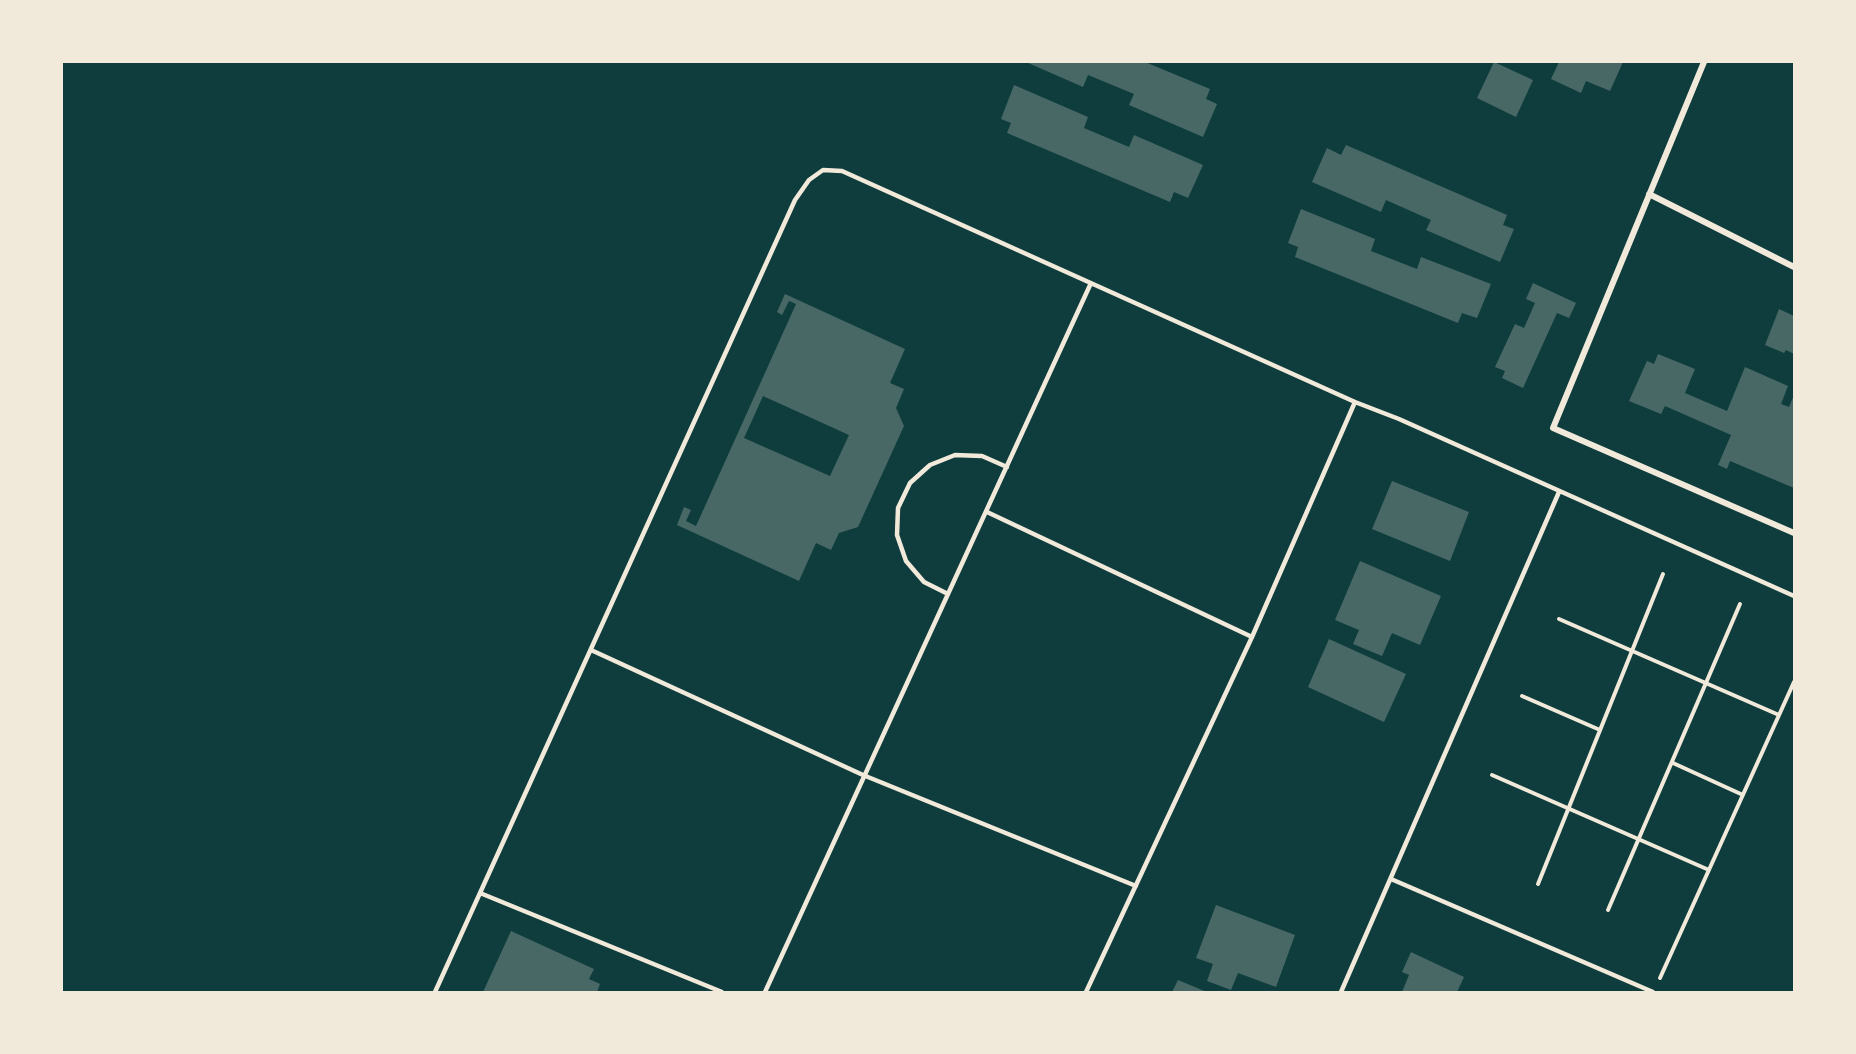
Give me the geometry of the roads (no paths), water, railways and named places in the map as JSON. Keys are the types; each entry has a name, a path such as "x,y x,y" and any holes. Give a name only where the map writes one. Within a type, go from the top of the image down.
{"street":[{"path":"1704,62 1553,428 1794,532"},
{"path":"1649,194 1794,267"}],"lane":[{"path":"435,993 795,200 809,180 823,170 842,171 1355,402 1399,419 1794,596"},
{"path":"765,993 863,775 987,512 1091,283"},
{"path":"1086,993 1252,637 1355,402"},
{"path":"948,594 924,582 906,561 897,535 898,508 910,483 930,465 955,455 982,456 1007,467"},
{"path":"1341,993 1559,492"},
{"path":"987,512 1252,637"},
{"path":"591,650 863,775 1136,886"},
{"path":"1391,879 1653,993"},
{"path":"480,893 722,993"}]}
